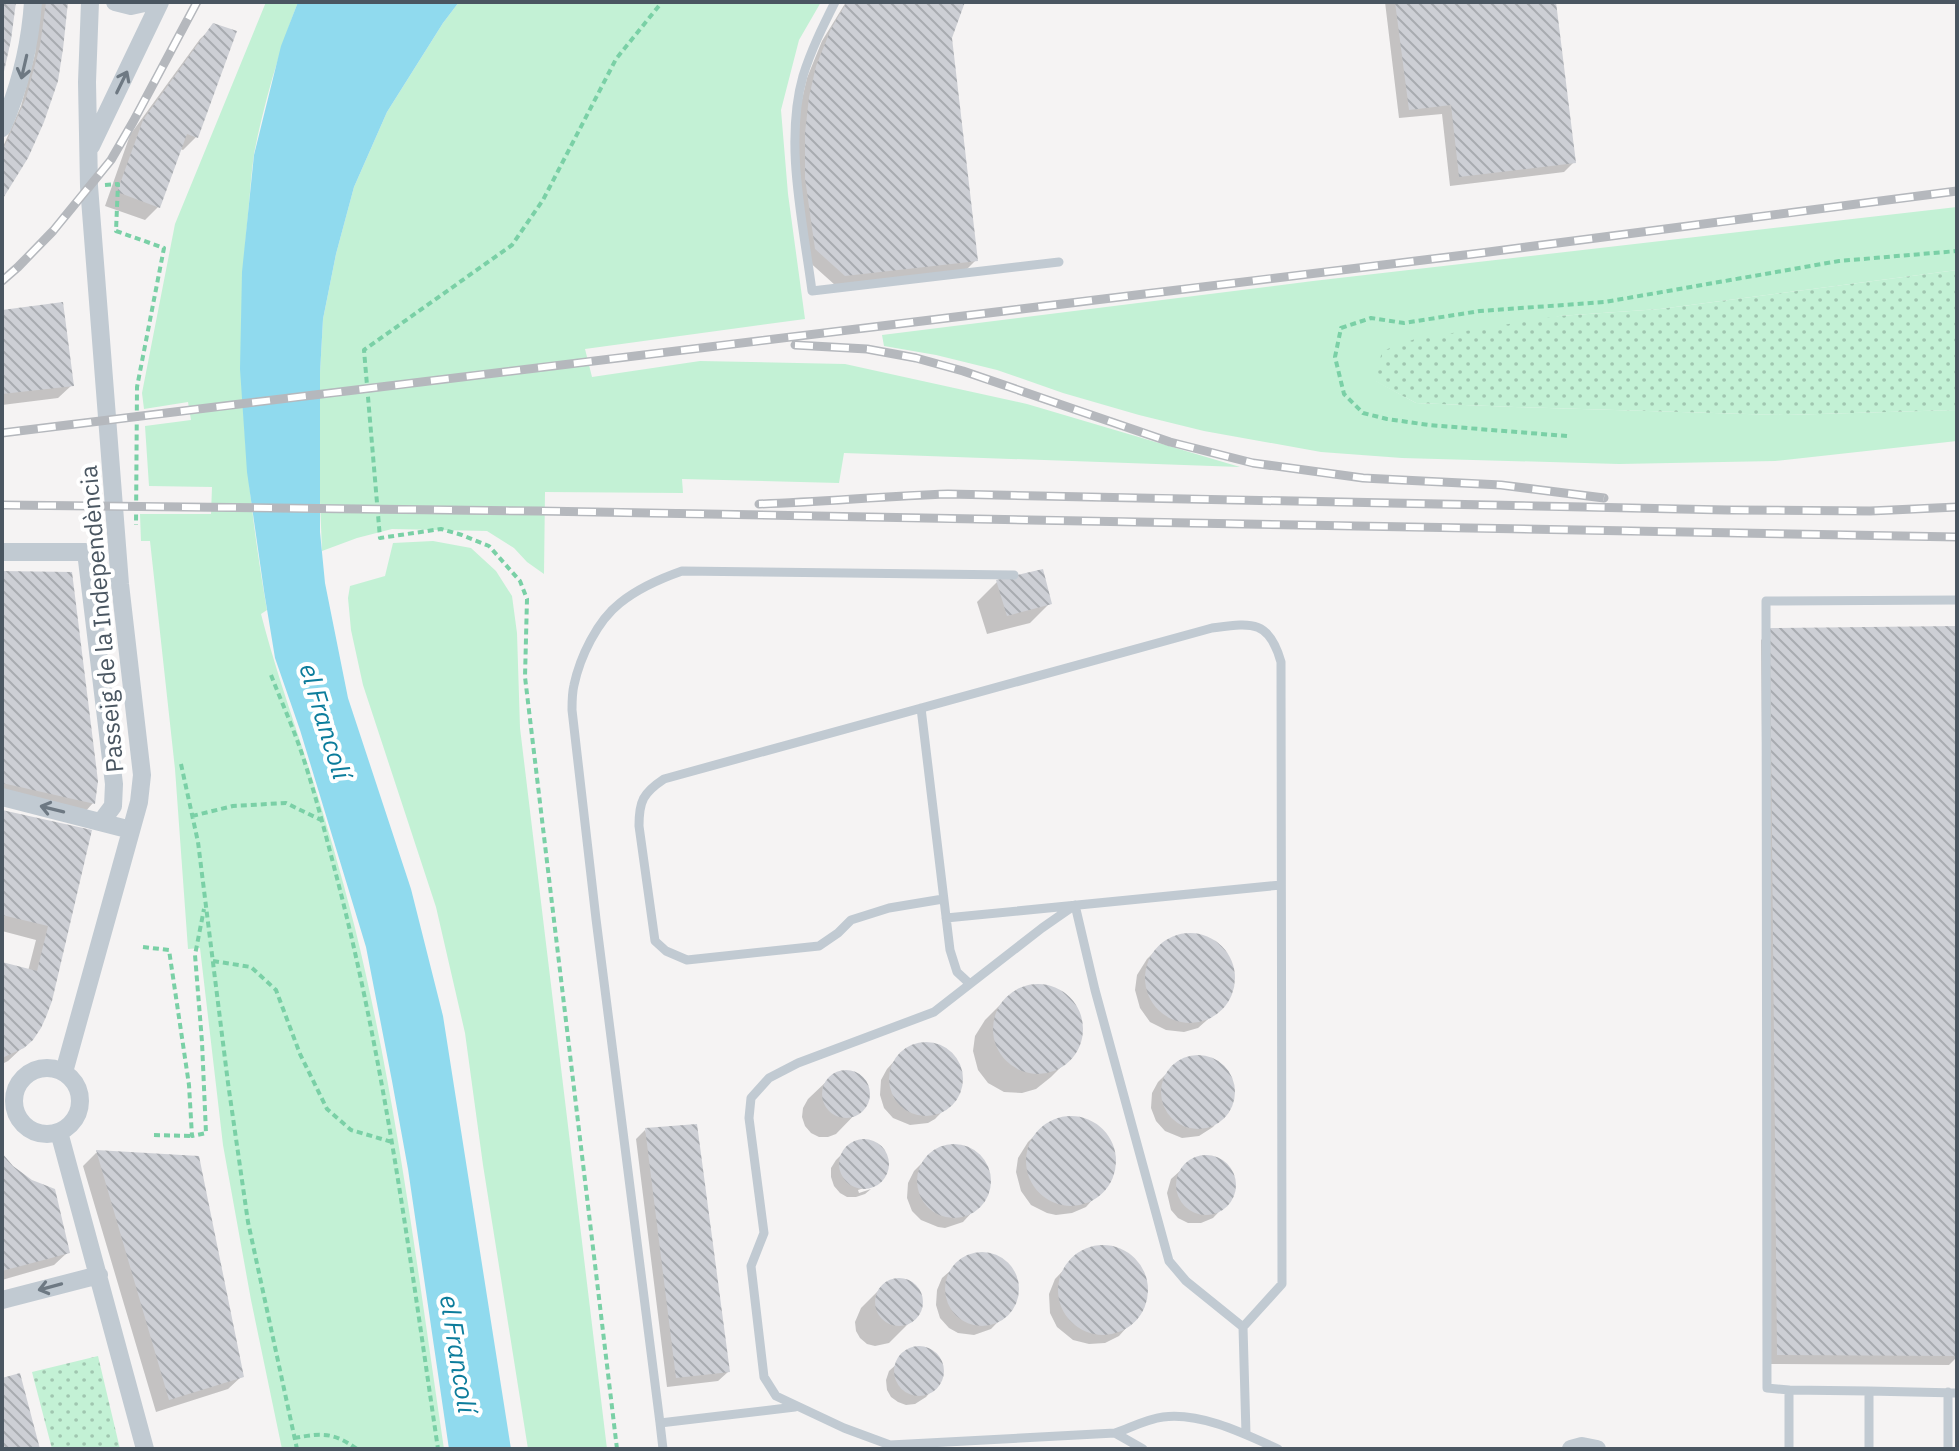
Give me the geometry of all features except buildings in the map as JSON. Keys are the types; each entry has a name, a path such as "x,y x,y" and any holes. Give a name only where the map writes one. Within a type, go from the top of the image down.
{"street":[{"path":"2,128 21,78 33,2"},
{"name":"Passeig de la Independència","path":"64,1072 139,802 142,775 120,584 89,186 87,82 90,2"},
{"path":"115,2 131,6 149,2"},
{"name":"Passeig de la Independència","path":"88,152 160,2"},
{"path":"2,552 86,552 114,784 113,806 101,822"},
{"path":"2,797 131,830"},
{"path":"50,1068 64,1072 77,1087 80,1096 80,1105 71,1124 59,1132 42,1134 27,1127 8,1097 23,1078 35,1070 50,1068"},
{"path":"59,1132 145,1449"},
{"path":"2,1300 99,1275"},
{"path":"1571,1449 1587,1446 1597,1449"}],"lane":[{"path":"835,2 818,35 803,76 796,115 794,152 812,291 1059,262"},
{"path":"663,1449 572,710 574,685 588,646 601,622 621,602 682,571 1014,575"},
{"path":"1948,1449 1952,1393 1767,1388 1766,601 1957,600"},
{"path":"943,899 889,908 851,920 819,946 687,960 666,951 655,941 639,807 648,789 664,779 1212,628 1247,623 1264,630 1276,644 1281,662 1282,1284 1243,1327 1246,1434"},
{"path":"921,708 950,950 957,972 970,984"},
{"path":"946,918 1281,885"},
{"path":"1075,905 934,1012 798,1063 769,1078 751,1098 749,1118 764,1233 751,1266 764,1377 776,1396 889,1447 1115,1433 1162,1417 1192,1419 1235,1429 1278,1449"},
{"path":"1075,905 1169,1261 1186,1281 1243,1327"},
{"path":"1789,1390 1789,1449"},
{"path":"1869,1391 1869,1449"},
{"path":"660,1423 798,1407"},
{"path":"1115,1433 1143,1449"}],"path":[{"path":"617,1449 525,677 527,599 520,581 489,546 441,529 380,538 364,350 512,245 543,200 616,59 662,2"},
{"path":"89,186 118,184 116,231 164,248 137,387 137,538"},
{"path":"1567,436 1429,425 1363,413 1344,394 1335,357 1341,328 1371,318 1404,323 1480,311 1605,302 1839,261 1957,251"},
{"path":"271,675 302,755 321,820 368,1008 392,1142 438,1449"},
{"path":"181,764 198,842 248,1222 297,1449"},
{"path":"192,816 233,806 286,803 321,820"},
{"path":"154,1135 192,1136 206,1133 195,955 205,903"},
{"path":"143,947 169,950 189,1085 192,1136"},
{"path":"213,961 251,967 276,990 300,1054 327,1109 351,1130 392,1142"},
{"path":"294,1438 320,1433 344,1440 357,1449"}],"green space":[{"path":"266,2 298,2 273,77 254,154 244,264 244,413 252,512 267,610 261,614 331,840 370,992 406,1187 444,1449 282,1449 223,1145 200,948 188,949 175,769 150,541 141,541 140,514 211,514 212,487 149,486 145,426 191,420 188,402 144,409 142,393 175,224"},
{"path":"459,2 821,2 799,40 781,110 788,194 805,319 585,349 592,377 700,361 845,364 1027,404 1240,467 844,453 839,483 682,479 683,493 545,492 544,574 514,548 487,531 392,529 322,551 320,373 323,319 336,254 354,187 387,112"},
{"path":"1957,207 1957,270 1660,309 1559,316 1376,381 1416,403 1784,415 1957,410 1957,441 1775,461 1619,464 1402,458 1321,452 1204,431 1139,415 997,370 884,346 882,335 1313,281"},
{"path":"1957,270 1957,410 1784,415 1416,403 1375,381 1382,351 1415,339 1559,316 1660,309"},
{"path":"433,541 471,548 496,571 512,596 517,633 520,728 607,1449 528,1449 465,1033 436,907 363,685 351,630 350,586 385,576 393,543"},
{"path":"98,1356 120,1449 52,1449 32,1372"}],"water":[{"name":"el Francolí","path":"298,2 459,2 387,112 354,187 336,254 323,319 320,532 325,583 348,698 411,889 443,1016 511,1449 449,1449 408,1169 366,947 275,658 264,591 247,472 240,369 242,272 254,155 281,46"}],"railway":[{"path":"2,281 53,231 111,160 197,2"},
{"path":"2,433 1481,253 1957,191"},
{"path":"795,345 867,349 916,358 963,371 1170,442 1253,463 1363,478 1501,485 1604,498"},
{"path":"759,504 948,494 1727,510 1870,511 1957,507"},
{"path":"2,505 540,511 1957,537"}]}
